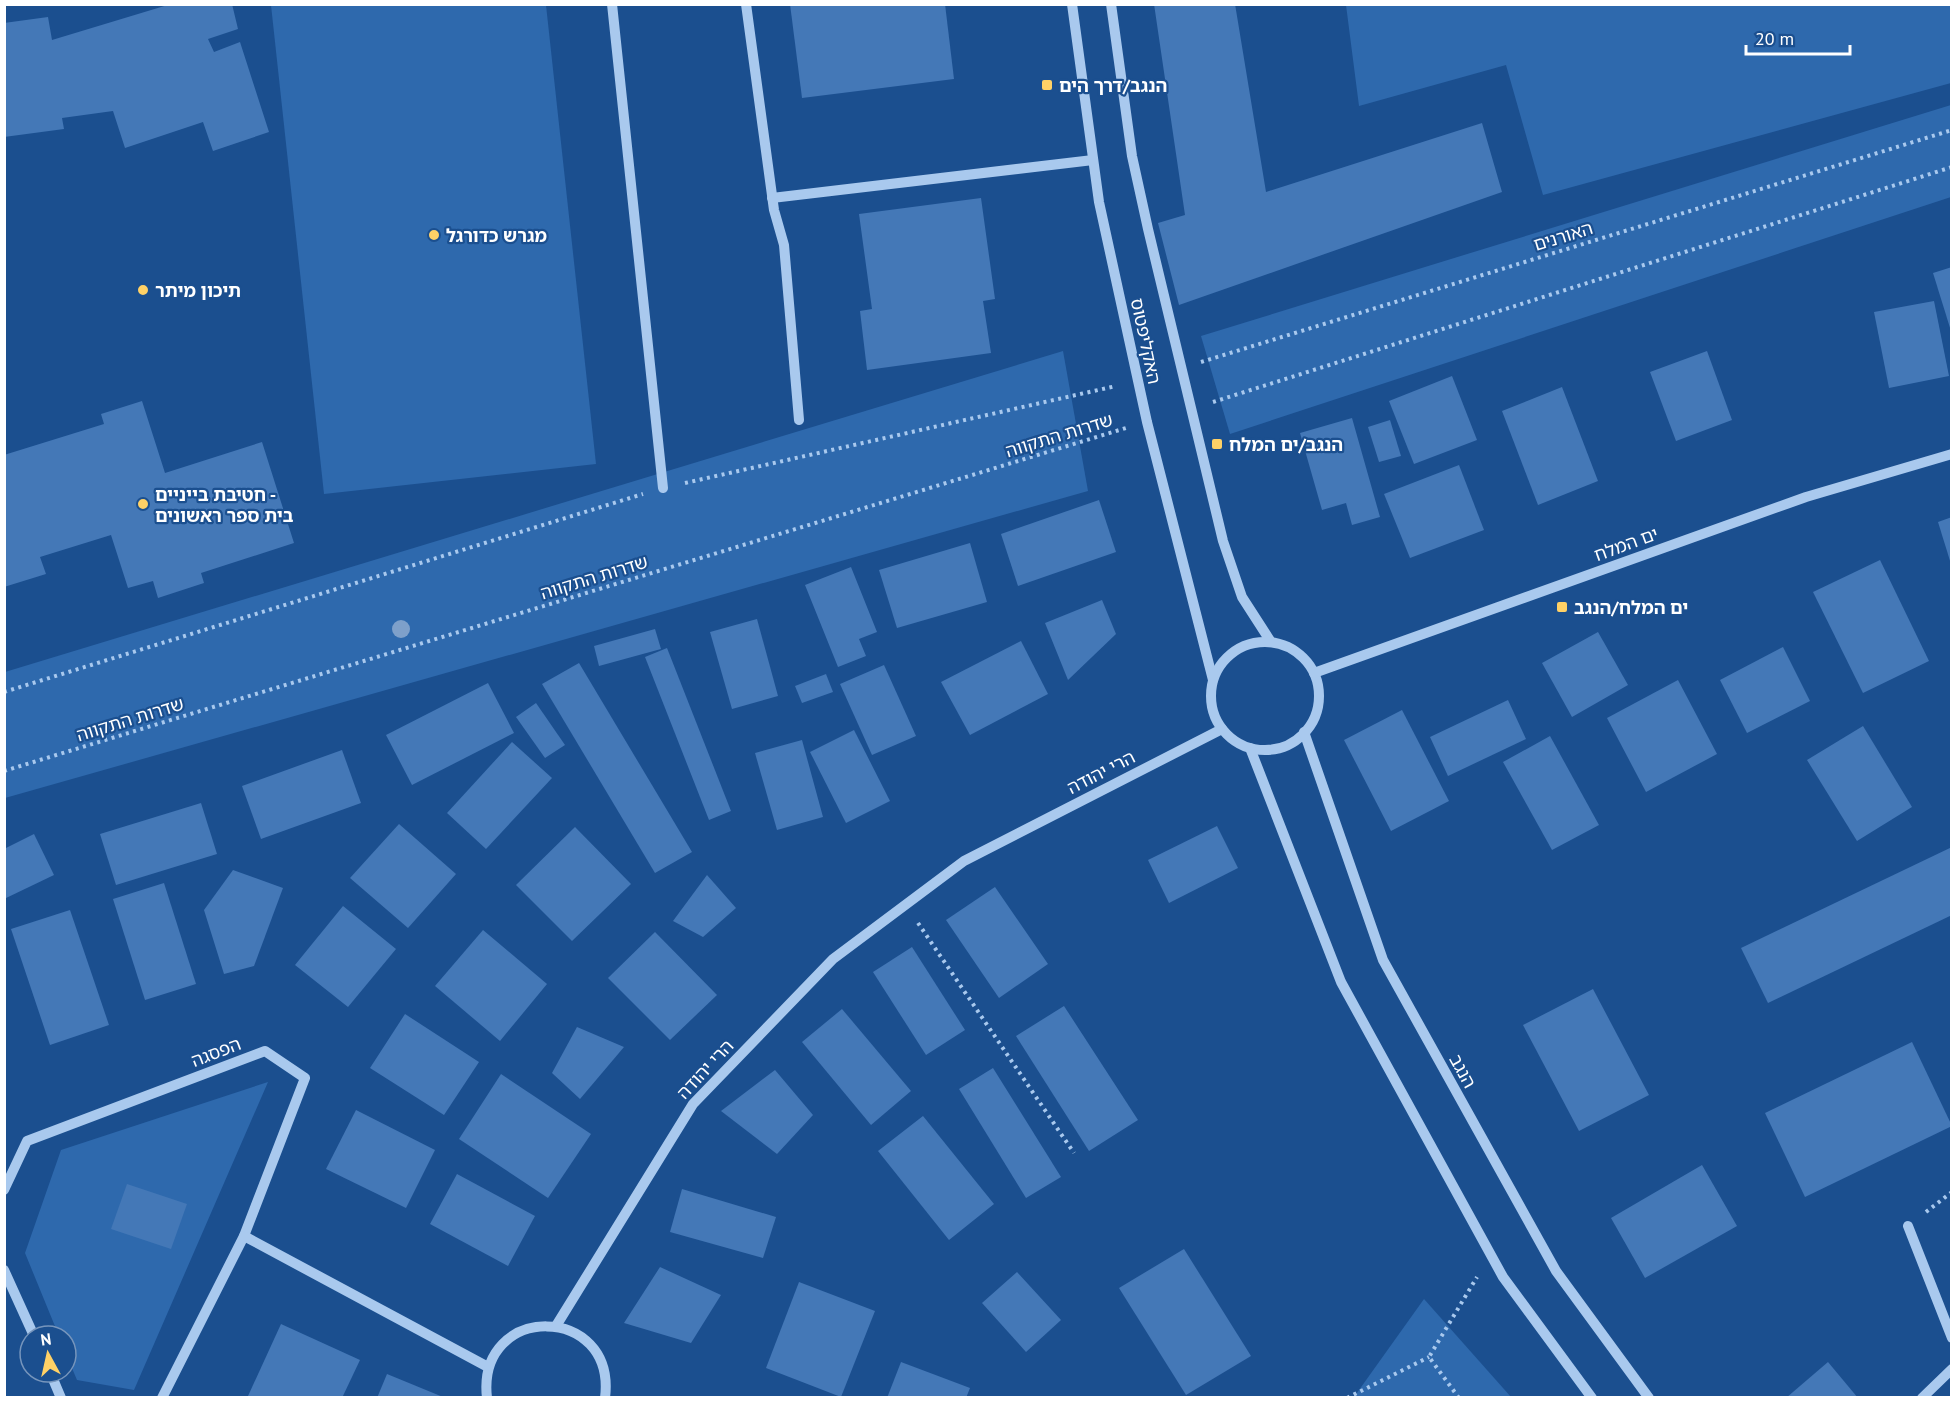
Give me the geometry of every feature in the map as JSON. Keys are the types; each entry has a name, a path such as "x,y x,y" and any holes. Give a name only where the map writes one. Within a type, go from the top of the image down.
{"street":[{"path":"612,4 663,488"},
{"path":"746,4 772,198 784,245 799,420"},
{"name":"האקליפטוס","path":"1072,4 1098,202 1147,422 1214,680"},
{"name":"האקליפטוס","path":"1111,4 1132,156 1223,541 1242,597 1271,642"},
{"path":"772,198 1093,160"},
{"name":"ים המלח","path":"1314,674 1806,497 1952,454"},
{"path":"1271,642 1289,648 1304,658 1314,674 1319,691 1318,710 1311,726 1299,738 1284,747 1267,750 1250,748 1234,741 1222,729 1213,714 1210,697 1214,680 1222,663 1236,650 1253,643 1271,642"},
{"name":"הרי יהודה","path":"556,1326 693,1104 834,959 964,861 1222,729"},
{"name":"הנגב","path":"1304,732 1383,960 1556,1271 1649,1398"},
{"path":"1250,748 1341,982 1503,1277 1592,1398"},
{"name":"הפסגה","path":"4,1190 27,1141 265,1051 304,1078 244,1236 162,1398"},
{"path":"1908,1226 1952,1338"},
{"path":"244,1236 488,1367"},
{"path":"4,1270 29,1324"},
{"path":"487,1398 485,1384 488,1367 498,1348 514,1333 535,1326 556,1326 576,1332 591,1345 602,1363 606,1383 604,1398"},
{"path":"1922,1398 1952,1369"},
{"path":"55,1384 61,1398"}],"path":[{"name":"האורנים","path":"1182,368 1952,130"},
{"path":"1192,409 1952,167"},
{"path":"4,692 663,488 1138,381"},
{"name":"שדרות התקווה","path":"4,771 1147,422"},
{"path":"906,905 1074,1153"},
{"path":"1908,1226 1952,1192"},
{"path":"1347,1398 1430,1357 1491,1254"},
{"path":"1430,1357 1459,1398"}],"shaded area":[{"name":"מגרש כדורגל","path":"271,5 546,5 596,464 324,494"},
{"path":"1346,5 1951,5 1951,83 1543,195 1506,65 1359,106"},
{"path":"1951,105 1951,197 1230,434 1201,336"},
{"path":"1063,351 1088,491 5,798 5,672"},
{"path":"268,1082 134,1390 78,1380 78,1324 54,1324 25,1253 61,1150"},
{"path":"1424,1299 1511,1397 1354,1397"}],"building":[{"path":"171,4 232,4 238,29 208,39 214,52 240,42 269,132 213,151 203,122 125,148 113,111 62,118 64,129 4,137 4,23 48,17 52,40"},
{"path":"790,4 945,4 954,79 802,98"},
{"path":"1154,4 1235,4 1266,192 1482,123 1502,192 1179,305 1158,223 1185,215"},
{"path":"981,198 995,299 983,301 991,353 867,370 860,311 872,309 859,214"},
{"path":"1952,267 1952,331 1951,331 1933,273"},
{"path":"1934,301 1949,376 1889,388 1874,312"},
{"path":"1707,351 1732,420 1676,441 1650,372"},
{"path":"1452,376 1477,440 1414,464 1389,401"},
{"path":"1562,387 1598,481 1538,505 1502,411"},
{"name":"חטיבת בייניים - בית ספר ראשונים","path":"142,401 165,473 262,442 294,543 201,573 204,583 158,598 153,581 128,588 111,535 40,557 46,574 4,587 4,455 104,424 101,414"},
{"path":"1352,418 1380,517 1352,525 1346,503 1322,510 1300,433"},
{"path":"1390,420 1401,456 1379,462 1368,427"},
{"path":"1459,465 1484,530 1410,558 1384,494"},
{"path":"1099,500 1116,552 1018,586 1001,534"},
{"path":"1952,517 1952,564 1951,564 1938,522"},
{"path":"970,543 987,602 897,628 879,570"},
{"path":"1880,560 1929,661 1863,693 1813,592"},
{"path":"851,567 877,632 859,639 866,656 838,667 805,585"},
{"path":"1102,600 1116,634 1068,680 1045,623"},
{"path":"757,619 778,696 732,709 710,632"},
{"path":"655,629 661,649 599,666 594,646"},
{"path":"1598,632 1628,685 1572,717 1542,663"},
{"path":"1021,641 1048,694 970,735 941,682"},
{"path":"1783,647 1810,701 1747,733 1720,680"},
{"path":"667,648 731,811 709,820 645,657"},
{"path":"579,663 692,852 655,873 542,684"},
{"path":"884,665 916,736 872,755 840,684"},
{"path":"826,674 833,692 802,703 795,686"},
{"path":"1678,680 1717,754 1646,792 1607,718"},
{"path":"488,683 514,733 412,785 386,735"},
{"path":"1508,700 1526,739 1448,776 1430,737"},
{"path":"536,703 565,745 545,758 516,717"},
{"path":"1402,710 1449,801 1391,831 1344,740"},
{"path":"1863,726 1912,807 1857,841 1807,760"},
{"path":"854,730 890,801 846,823 810,752"},
{"path":"1550,736 1599,825 1552,850 1503,762"},
{"path":"802,740 823,817 777,830 755,753"},
{"path":"512,742 552,778 486,849 447,813"},
{"path":"342,750 361,803 261,839 242,786"},
{"path":"201,803 217,854 116,885 100,834"},
{"path":"399,824 456,874 408,928 350,878"},
{"path":"1217,826 1238,868 1169,903 1148,860"},
{"path":"575,827 631,884 572,941 516,885"},
{"path":"34,834 54,875 4,899 4,849"},
{"path":"1952,847 1952,915 1768,1003 1741,948"},
{"path":"233,870 283,888 254,966 224,974 204,910"},
{"path":"707,875 736,908 703,937 673,921"},
{"path":"164,883 196,984 145,1000 113,899"},
{"path":"995,887 1048,964 999,998 946,920"},
{"path":"343,906 396,949 348,1007 295,965"},
{"path":"70,910 109,1025 50,1045 11,929"},
{"path":"483,930 547,984 500,1041 435,986"},
{"path":"655,932 717,995 670,1040 608,978"},
{"path":"912,947 965,1030 926,1055 873,972"},
{"path":"1593,989 1649,1095 1579,1131 1523,1025"},
{"path":"1064,1006 1138,1120 1089,1151 1016,1036"},
{"path":"842,1009 911,1091 871,1125 802,1042"},
{"path":"405,1014 479,1062 444,1115 370,1068"},
{"path":"577,1027 624,1047 580,1099 552,1073"},
{"path":"1912,1042 1952,1126 1805,1197 1765,1113"},
{"path":"993,1068 1061,1177 1026,1198 959,1089"},
{"path":"775,1070 813,1115 777,1154 721,1111"},
{"path":"501,1074 591,1134 548,1198 459,1139"},
{"path":"356,1110 435,1150 406,1208 326,1169"},
{"path":"923,1116 994,1204 949,1240 878,1151"},
{"path":"1702,1165 1737,1226 1645,1278 1611,1218"},
{"path":"457,1174 535,1216 508,1266 430,1224"},
{"path":"127,1184 187,1204 171,1249 111,1229"},
{"path":"682,1189 776,1217 763,1258 670,1232"},
{"path":"1184,1249 1251,1356 1186,1395 1119,1288"},
{"path":"660,1267 721,1295 691,1343 624,1323"},
{"path":"1017,1272 1061,1320 1026,1352 982,1303"},
{"path":"799,1282 875,1311 841,1397 766,1368"},
{"path":"281,1324 360,1360 342,1398 252,1398 248,1396"},
{"path":"901,1362 970,1388 966,1398 887,1398"},
{"path":"1828,1362 1858,1398 1786,1398"},
{"path":"387,1374 443,1397 443,1398 377,1398"}],"place":[{"name":"הנגב/דרך הים","path":"1047,85"},
{"name":"מגרש כדורגל","path":"434,235"},
{"name":"תיכון מיתר","path":"143,290"},
{"name":"הנגב/ים המלח","path":"1217,444"},
{"name":"חטיבת בייניים - בית ספר ראשונים","path":"143,504"},
{"name":"ים המלח/הנגב","path":"1562,607"}]}
